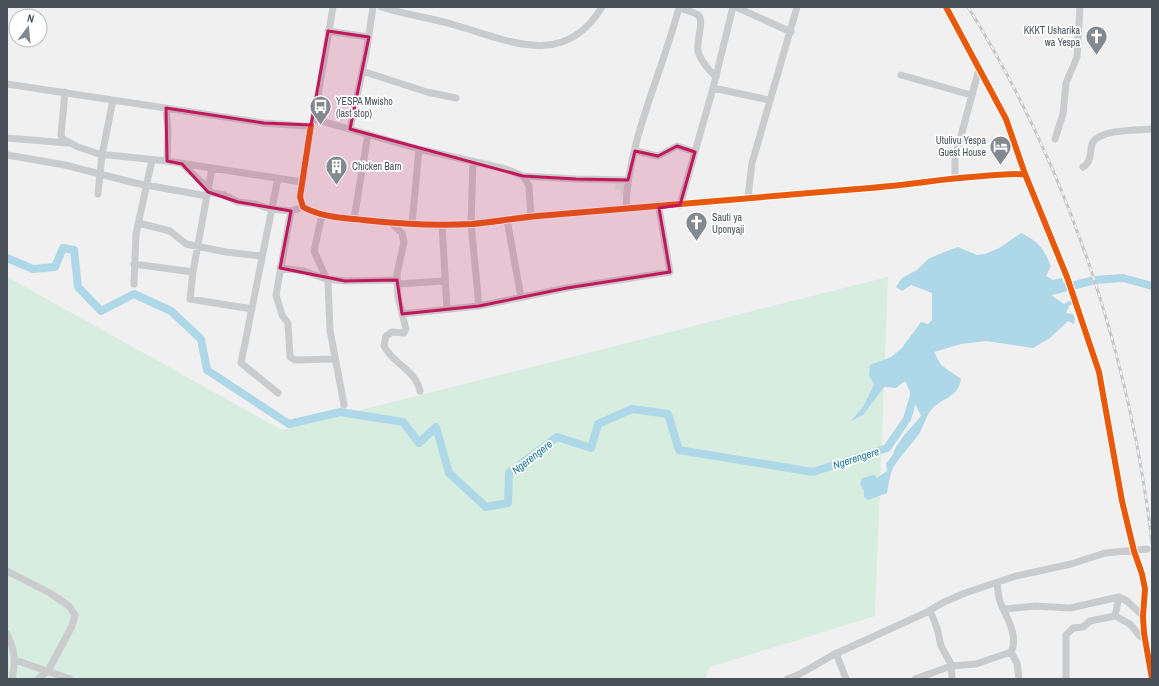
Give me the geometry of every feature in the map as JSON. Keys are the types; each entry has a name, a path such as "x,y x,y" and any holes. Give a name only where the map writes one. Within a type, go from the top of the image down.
{"street":[{"path":"303,207 300,200 302,182 333,7"},
{"path":"350,129 369,37 373,7"},
{"path":"381,7 456,25 511,42 537,46 550,46 570,39 581,33 594,19 602,7"},
{"path":"626,208 628,180 635,152 679,7 694,13 701,19 698,51 702,60 716,77"},
{"path":"680,206 735,7 790,32"},
{"path":"748,197 750,173 769,100 797,7"},
{"path":"946,7 1006,119 1025,174 1067,277 1099,372 1115,466 1134,551 1142,574 1145,590 1143,616 1145,639 1152,679"},
{"path":"1055,139 1063,114 1066,83 1077,57 1080,7"},
{"path":"328,31 369,37"},
{"path":"955,178 955,158 971,95 980,69"},
{"path":"362,71 427,92 456,98"},
{"path":"901,75 971,95"},
{"path":"7,84 264,123 305,126 312,122 350,129 419,149 473,161 523,176 576,180 628,180"},
{"path":"713,88 769,100"},
{"path":"65,92 61,135 63,139 70,144"},
{"path":"98,194 102,155 113,100"},
{"path":"166,108 168,132 167,161"},
{"path":"1083,167 1088,162 1092,144 1098,138 1127,130 1152,129"},
{"path":"354,219 368,134"},
{"path":"7,138 70,144 102,155 167,161 302,182"},
{"path":"635,152 658,156 677,146 695,152"},
{"path":"412,224 419,149"},
{"path":"7,155 64,165 147,186 224,195 238,202 255,204 271,209 291,211 303,207 322,215 391,224 442,225 471,224 626,208 659,208 748,197 860,189 955,178 1025,174"},
{"path":"134,284 134,264 138,223 152,160"},
{"path":"473,161 471,224 479,306"},
{"path":"182,164 208,192"},
{"path":"212,168 193,272 190,297 192,300 252,309"},
{"path":"523,176 530,186 531,217"},
{"path":"278,178 261,256 241,363 278,393"},
{"path":"402,314 479,306 567,288 670,272 659,208"},
{"path":"291,211 276,295 282,315 288,323 290,357 295,360 335,359"},
{"path":"322,215 314,251 328,282 330,330 344,405"},
{"path":"507,220 521,297"},
{"path":"138,223 170,231 183,242 198,247 261,256"},
{"path":"391,224 402,233 404,242 397,282 406,332 392,332 388,334 384,339 384,346 393,357 414,376 420,391"},
{"path":"442,225 447,309"},
{"path":"134,264 193,272"},
{"path":"280,268 304,271 326,279 345,281 445,281"},
{"path":"787,679 965,593 1105,553 1147,549"},
{"path":"7,571 28,583 38,585 69,606 75,615 72,626 48,671 38,679"},
{"path":"915,679 951,666 976,664 1011,652 1014,645 1011,626 999,596 997,583"},
{"path":"1119,597 1143,616"},
{"path":"1005,609 1035,606 1070,608 1119,597"},
{"path":"1115,616 1119,597"},
{"path":"930,610 937,628 941,646 951,666 952,679"},
{"path":"1066,679 1066,635 1073,628 1083,627 1090,621 1115,616 1130,624 1140,636 1145,639"},
{"path":"7,634 15,651 12,679"},
{"path":"1011,652 1017,663 1019,679"},
{"path":"836,654 846,679"},
{"path":"15,660 70,679"}],"highlighted area":[{"path":"328,31 369,37 350,129 523,176 628,180 635,151 658,156 677,146 695,152 680,205 659,208 670,272 567,288 479,306 402,314 397,280 345,281 280,268 291,211 238,202 208,192 182,164 167,161 166,108 264,123 311,125"}],"green space":[{"path":"616,183 625,185 624,195 620,194 621,190 615,189"},
{"path":"7,277 282,430 888,277 875,616 710,667 705,679 7,679"}],"water":[{"path":"1021,233 1040,246 1045,254 1051,266 1046,276 1053,280 1062,278 1065,287 1053,289 1051,295 1064,304 1071,300 1072,304 1069,306 1066,313 1073,314 1075,319 1074,324 1068,321 1050,338 1033,348 986,341 961,344 934,352 941,365 961,379 957,390 930,411 919,434 894,466 887,493 868,500 864,497 864,491 860,484 862,478 874,475 877,478 887,471 886,463 901,439 921,416 905,381 896,388 884,387 863,415 851,421 863,407 874,385 869,375 870,365 891,357 901,349 921,322 928,324 932,320 932,293 911,285 902,291 896,287 902,278 917,270 928,259 944,252 958,247 977,255 985,254 999,248"}],"waterway":[{"name":"Ngerengere","path":"7,258 33,269 55,267 63,248 74,250 78,287 101,311 134,294 171,311 201,339 207,370 289,424 340,412 403,422 419,443 436,427 449,473 486,507 508,503 509,473 557,437 591,448 598,424 632,409 668,414 679,450 813,472 887,448 907,419 916,389"},
{"name":"Ngerengere","path":"1043,293 1095,280 1123,278 1152,286"}],"railway":[{"path":"968,7 1004,69 1036,132 1064,198 1089,265 1110,333 1128,403 1142,473 1152,543"}],"cycle path":[{"path":"946,7 1006,119 1025,174 1067,277 1099,372 1122,501 1145,589 1143,616 1144,633 1152,679"},
{"path":"311,125 300,197 303,207 317,213 348,219 404,224 472,224 538,216 879,187 1004,174 1025,174"}],"place":[{"name":"KKKT Usharika wa Yespa","path":"1096,56"},
{"name":"YESPA Mwisho (last stop)","path":"321,126"},
{"name":"Utulivu Yespa Guest House","path":"1001,166"},
{"name":"Chicken Barn","path":"336,186"},
{"name":"Sauti ya Uponyaji","path":"697,242"}]}
